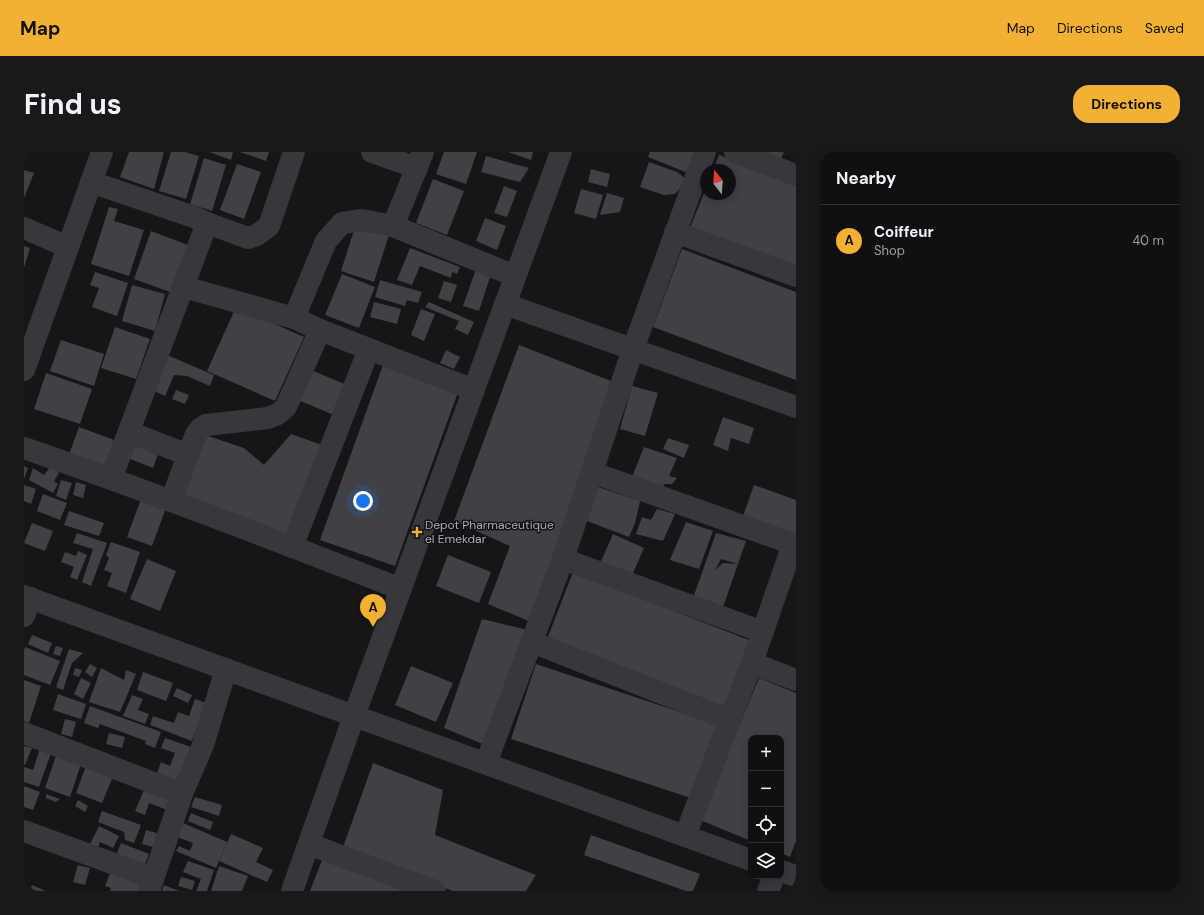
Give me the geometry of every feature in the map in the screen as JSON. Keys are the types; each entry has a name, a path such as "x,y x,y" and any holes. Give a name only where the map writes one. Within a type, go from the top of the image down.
{"street":[{"path":"24,370 102,152"},
{"path":"91,182 194,217 248,238 257,235 269,226 294,152"},
{"path":"372,152 420,160 393,226"},
{"path":"292,891 354,716 561,152"},
{"path":"486,763 563,559 633,349 705,152"},
{"path":"735,152 796,175"},
{"path":"294,318 326,241 342,223 362,220 393,226 515,276"},
{"path":"111,479 207,223"},
{"path":"24,228 68,247"},
{"path":"675,232 796,276"},
{"path":"184,287 294,318 320,330 474,390"},
{"path":"505,304 796,407"},
{"path":"171,502 196,434 200,429 206,425 268,418 278,414 286,407 320,330"},
{"path":"292,547 369,349"},
{"path":"129,432 188,455"},
{"path":"24,448 111,479 401,589"},
{"path":"591,472 795,544 752,663 685,836"},
{"path":"563,559 763,632"},
{"path":"26,604 226,669 748,859"},
{"path":"532,642 730,720"},
{"path":"752,663 796,680"},
{"path":"24,831 151,884 182,794 203,745 226,669"},
{"path":"24,733 182,794"},
{"path":"309,844 413,887 435,891"},
{"path":"784,872 796,876"},
{"path":"768,891 773,879"}],"building":[{"path":"129,152 164,152 154,189 120,177"},
{"path":"171,152 185,152 199,156 186,199 159,191"},
{"path":"209,152 233,152 231,160"},
{"path":"240,152 269,152 266,161"},
{"path":"444,152 477,152 466,184 436,174"},
{"path":"508,152 533,152 531,160"},
{"path":"650,152 696,152 688,173 648,157"},
{"path":"757,152 784,152 780,161"},
{"path":"719,155 796,184 796,269 690,228 701,200 736,200 736,164 715,164"},
{"path":"486,156 529,168 520,182 481,172"},
{"path":"204,158 226,165 212,211 190,204"},
{"path":"649,162 677,172 687,180 675,194 664,195 640,187"},
{"path":"237,164 261,172 244,219 220,210"},
{"path":"591,169 610,174 607,187 588,182"},
{"path":"24,170 34,173 24,198"},
{"path":"433,179 464,191 447,235 416,223"},
{"path":"504,186 517,191 507,217 494,213"},
{"path":"581,189 603,195 596,219 574,213"},
{"path":"607,193 624,198 620,212 600,215"},
{"path":"109,207 118,209 114,221 144,230 129,276 91,264"},
{"path":"485,218 506,226 497,250 476,241"},
{"path":"356,224 389,235 374,282 341,271"},
{"path":"151,231 188,245 170,292 134,279"},
{"path":"24,246 30,248 24,268"},
{"path":"410,248 460,267 457,274 452,272 451,278 420,266 412,285 397,280"},
{"path":"682,249 796,292 796,380 653,327"},
{"path":"477,266 492,271 479,311 463,306"},
{"path":"95,272 128,283 117,316 92,307 99,288 90,285"},
{"path":"342,274 375,287 359,328 325,315"},
{"path":"380,280 422,292 418,303 407,300 405,306 375,297"},
{"path":"444,281 457,285 451,302 438,298"},
{"path":"132,285 165,294 155,331 122,321"},
{"path":"374,302 401,309 397,324 370,317"},
{"path":"429,302 474,322 468,335 455,329 459,321 425,307"},
{"path":"236,307 304,337 275,401 207,371"},
{"path":"421,309 435,314 424,341 411,335"},
{"path":"115,327 150,339 136,379 101,368"},
{"path":"61,340 104,354 94,386 50,371"},
{"path":"519,345 611,381 531,622 488,604 510,546 454,521"},
{"path":"446,350 460,357 454,369 440,363"},
{"path":"167,355 214,375 210,386 187,376 174,375 165,396 152,390"},
{"path":"383,365 458,392 395,566 320,540"},
{"path":"311,370 347,385 334,415 298,400"},
{"path":"46,373 92,389 80,424 34,409"},
{"path":"632,386 658,393 645,436 620,429"},
{"path":"176,390 189,395 185,404 172,399"},
{"path":"723,417 754,428 749,444 731,438 728,451 713,445"},
{"path":"79,427 114,440 103,470 68,457"},
{"path":"202,434 244,448 264,465 291,434 325,446 291,538 179,498"},
{"path":"668,438 689,445 684,458 663,449"},
{"path":"134,444 158,454 153,468 128,458"},
{"path":"644,447 677,458 669,476 677,478 672,484 664,484 662,491 630,482"},
{"path":"24,466 28,468 24,479"},
{"path":"50,467 59,473 54,481 58,484 53,493 29,480 33,468 44,475"},
{"path":"61,480 72,483 66,500 56,496"},
{"path":"76,482 86,485 83,498 73,495"},
{"path":"24,485 36,489 31,504 24,501"},
{"path":"754,485 796,500 796,539 742,519"},
{"path":"598,487 640,501 635,523 629,537 587,521"},
{"path":"43,494 67,503 60,520 37,511"},
{"path":"141,499 166,508 152,546 127,537"},
{"path":"657,509 675,514 663,541 636,534 642,517 651,520"},
{"path":"69,511 104,523 99,536 64,525"},
{"path":"686,522 713,531 699,569 670,560"},
{"path":"32,523 53,531 45,551 24,543"},
{"path":"77,533 107,543 91,586 82,582 93,549 73,543"},
{"path":"716,533 746,541 721,613 692,601","holes":["721,559 738,564 723,563 715,570"]},
{"path":"613,534 644,548 630,580 598,568"},
{"path":"111,542 140,552 126,593 107,586 112,573 104,570 109,558 106,555"},
{"path":"78,551 87,555 77,580 70,577 74,567 61,562 65,552 76,556"},
{"path":"448,555 491,572 479,603 436,586"},
{"path":"147,559 176,571 160,611 130,599"},
{"path":"573,572 754,642 727,711 546,642"},
{"path":"482,619 528,630 483,744 444,728"},
{"path":"32,635 52,643 48,653 28,644"},
{"path":"56,646 63,648 60,656 53,654"},
{"path":"25,647 60,661 50,685 24,675"},
{"path":"69,649 83,653 72,663 63,690 56,687"},
{"path":"90,664 97,668 92,677 85,672"},
{"path":"536,664 719,725 694,799 511,739"},
{"path":"411,666 453,683 436,722 395,705"},
{"path":"75,668 82,670 79,677 73,675"},
{"path":"101,668 124,680 126,670 136,674 120,712 89,702"},
{"path":"143,672 173,683 166,701 137,690"},
{"path":"81,678 91,683 83,699 74,694"},
{"path":"759,678 796,693 796,841 790,857 784,854 784,735 748,735 748,840 700,820"},
{"path":"24,680 41,686 29,723 24,721"},
{"path":"177,688 192,695 188,703 173,696"},
{"path":"58,694 86,704 81,719 53,710"},
{"path":"132,695 143,699 138,710 149,714 145,724 123,716"},
{"path":"195,699 206,703 192,741 150,725 153,716 174,723 178,712 189,716"},
{"path":"90,706 161,732 155,748 145,744 146,741 100,724 98,728 84,723"},
{"path":"65,719 76,722 72,737 61,734"},
{"path":"109,733 125,737 122,748 106,744"},
{"path":"165,738 191,747 179,781 157,774 161,762 170,766 175,753 161,748"},
{"path":"24,746 32,748 25,765 24,765"},
{"path":"40,748 51,753 39,787 24,782 24,767 33,770"},
{"path":"57,753 82,761 70,797 45,788"},
{"path":"87,763 114,774 102,803 76,793"},
{"path":"373,763 443,790 435,835 536,875 526,891 453,891 342,850"},
{"path":"24,786 40,792 33,810 24,807"},
{"path":"144,790 173,802 170,811 149,803 145,815 135,811"},
{"path":"46,794 60,799 56,802 46,798"},
{"path":"195,797 222,805 219,816 191,807"},
{"path":"78,800 88,806 85,812 75,806"},
{"path":"102,811 141,825 134,843 125,840 124,832 98,822"},
{"path":"191,813 213,822 210,830 188,821"},
{"path":"183,823 227,842 216,868 176,851 179,846 190,851 193,843 177,837"},
{"path":"99,826 119,836 113,848 100,842 96,852 88,848"},
{"path":"146,830 157,833 153,847 142,844"},
{"path":"231,834 263,848 256,862 273,870 267,882 219,861"},
{"path":"591,835 700,874 693,891 686,891 584,855"},
{"path":"121,843 149,854 144,867 116,856"},
{"path":"322,860 403,889 403,891 310,891"},
{"path":"188,861 214,870 207,891 196,891 201,879 183,872"},
{"path":"78,865 90,868 85,885 73,882"},
{"path":"219,866 248,876 242,891 211,891"},
{"path":"110,873 144,885 142,891 110,891 111,888 105,886"},
{"path":"181,877 195,881 192,890 178,886"},
{"path":"32,885 46,891 30,891"},
{"path":"164,885 179,891 162,891"}],"place":[{"name":"Depot Pharmaceutique el Emekdar","path":"417,532"},
{"name":"Coiffeur","path":"373,627"}]}
